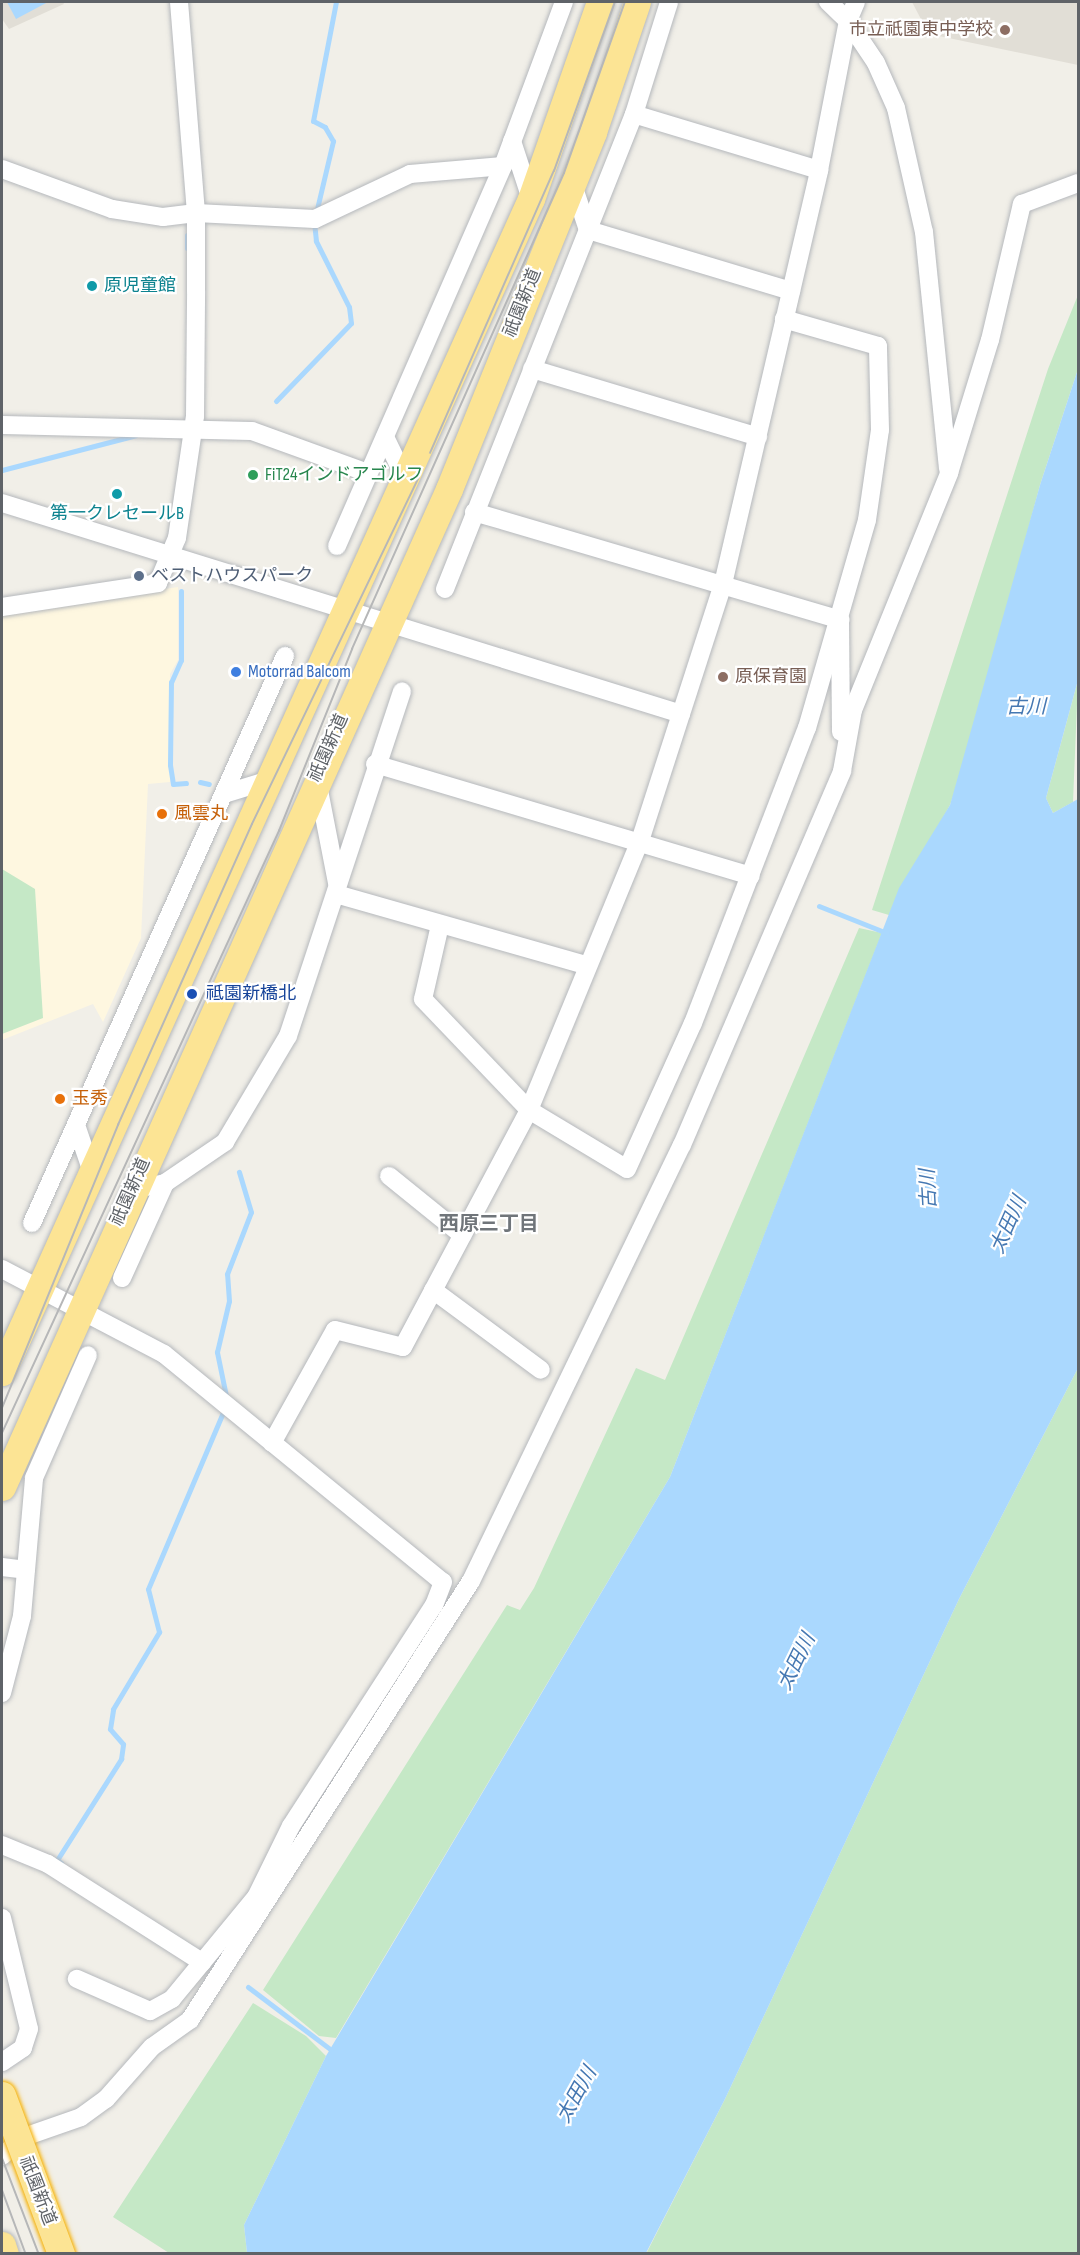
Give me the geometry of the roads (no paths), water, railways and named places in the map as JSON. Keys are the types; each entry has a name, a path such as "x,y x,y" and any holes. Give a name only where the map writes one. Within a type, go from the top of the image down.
{"highway":[{"name":"祇園新道","path":"2,1372 266,781 406,480 531,199 600,2"},
{"name":"祇園新道","path":"2,1487 80,1305 316,776 448,489 572,182 637,2"},
{"name":"祇園新道","path":"2,2095 61,2253"},
{"path":"2,2245 5,2253"}],"street":[{"path":"2,607 158,583 167,557 177,538 193,428 196,213 179,2"},
{"path":"337,546 503,166 564,2"},
{"path":"445,589 488,476 634,114 669,2"},
{"path":"828,2 848,21 876,63 896,108 934,303 948,473"},
{"path":"272,1443 335,1330 403,1347 529,1110 640,842 723,584 819,170 848,21 856,2"},
{"path":"634,114 819,170"},
{"path":"512,141 531,199"},
{"path":"2,169 112,209 163,217 196,213 315,219 410,174 503,166"},
{"path":"572,182 588,231"},
{"path":"2,2156 24,2137 81,2117 106,2099 152,2047 190,2020 471,1581 663,1186 842,771 853,710 948,473 990,340 1022,204 1078,183"},
{"path":"588,231 791,291"},
{"path":"440,925 423,999 529,1110 627,1169 751,876 807,728 867,520 880,430 878,345 784,319"},
{"path":"531,369 758,437"},
{"path":"2,424 252,431 368,473"},
{"path":"385,436 406,480"},
{"path":"448,489 488,476"},
{"path":"2,503 386,627 681,714"},
{"path":"474,512 840,620"},
{"path":"840,620 842,771"},
{"path":"32,1222 285,656"},
{"path":"132,1190 165,1183 219,1148 250,1105 288,1036 337,890 375,764 402,691"},
{"path":"375,764 751,876"},
{"path":"316,776 337,890"},
{"path":"224,794 266,781"},
{"path":"337,890 440,925 588,966"},
{"path":"76,1125 92,1172"},
{"path":"389,1176 462,1235"},
{"path":"122,1278 165,1183"},
{"path":"2,1269 80,1305 164,1354 443,1582 434,1605 291,1826 256,1897 172,1998 150,2011 77,1979"},
{"path":"433,1290 541,1370"},
{"path":"2,1694 22,1616 34,1478 88,1355"},
{"path":"2,1567 26,1570"},
{"path":"2,1845 48,1864 202,1962"},
{"path":"2,1918 29,2029 23,2048 2,2062"}],"water":[{"path":"7,2 48,2 16,19"},
{"path":"1078,369 1078,680 1046,798 1053,813 1078,799 1078,1368 959,1599 725,2099 646,2253 247,2253 244,2225 326,2056 670,1477 899,888 950,805 1040,485"}],"waterway":[{"path":"316,213 333,141 325,127 313,121 336,2"},
{"path":"276,401 351,323 349,307 316,241 314,223"},
{"path":"187,235 187,248"},
{"path":"2,470 136,435"},
{"path":"181,591 181,660 171,682 170,765 173,784 186,783"},
{"path":"200,782 209,784"},
{"path":"819,906 887,933"},
{"path":"226,1396 217,1352 229,1301 227,1274 251,1212 239,1172"},
{"path":"61,1863 57,1860 121,1759 123,1744 110,1729 113,1709 159,1632 148,1589 223,1412"},
{"path":"248,1987 330,2049"}],"tram line":[{"path":"430,453 554,171 615,2"},
{"path":"2,1433 279,831 352,649 564,173 625,2"},
{"path":"2,1408 118,1125 252,824 420,475"},
{"path":"2,2157 39,2254"},
{"path":"2,2189 26,2254"}],"place":[{"name":"市立祇園東中学校","path":"1005,30"},
{"name":"原児童館","path":"92,286"},
{"name":"FiT24インドアゴルフ","path":"253,475"},
{"name":"第一クレセールB","path":"117,494"},
{"name":"ベストハウスパーク","path":"139,576"},
{"name":"Motorrad Balcom","path":"236,672"},
{"name":"原保育園","path":"723,677"},
{"name":"風雲丸","path":"162,814"},
{"name":"祗園新橋北","path":"192,994"},
{"name":"玉秀","path":"60,1099"}],"district":[{"name":"西原三丁目","path":"489,1224"}],"water label":[{"name":"古川","path":"1026,707"},
{"name":"古川","path":"929,1189"},
{"name":"太田川","path":"1009,1225"},
{"name":"太田川","path":"797,1662"},
{"name":"太田川","path":"577,2095"}]}
